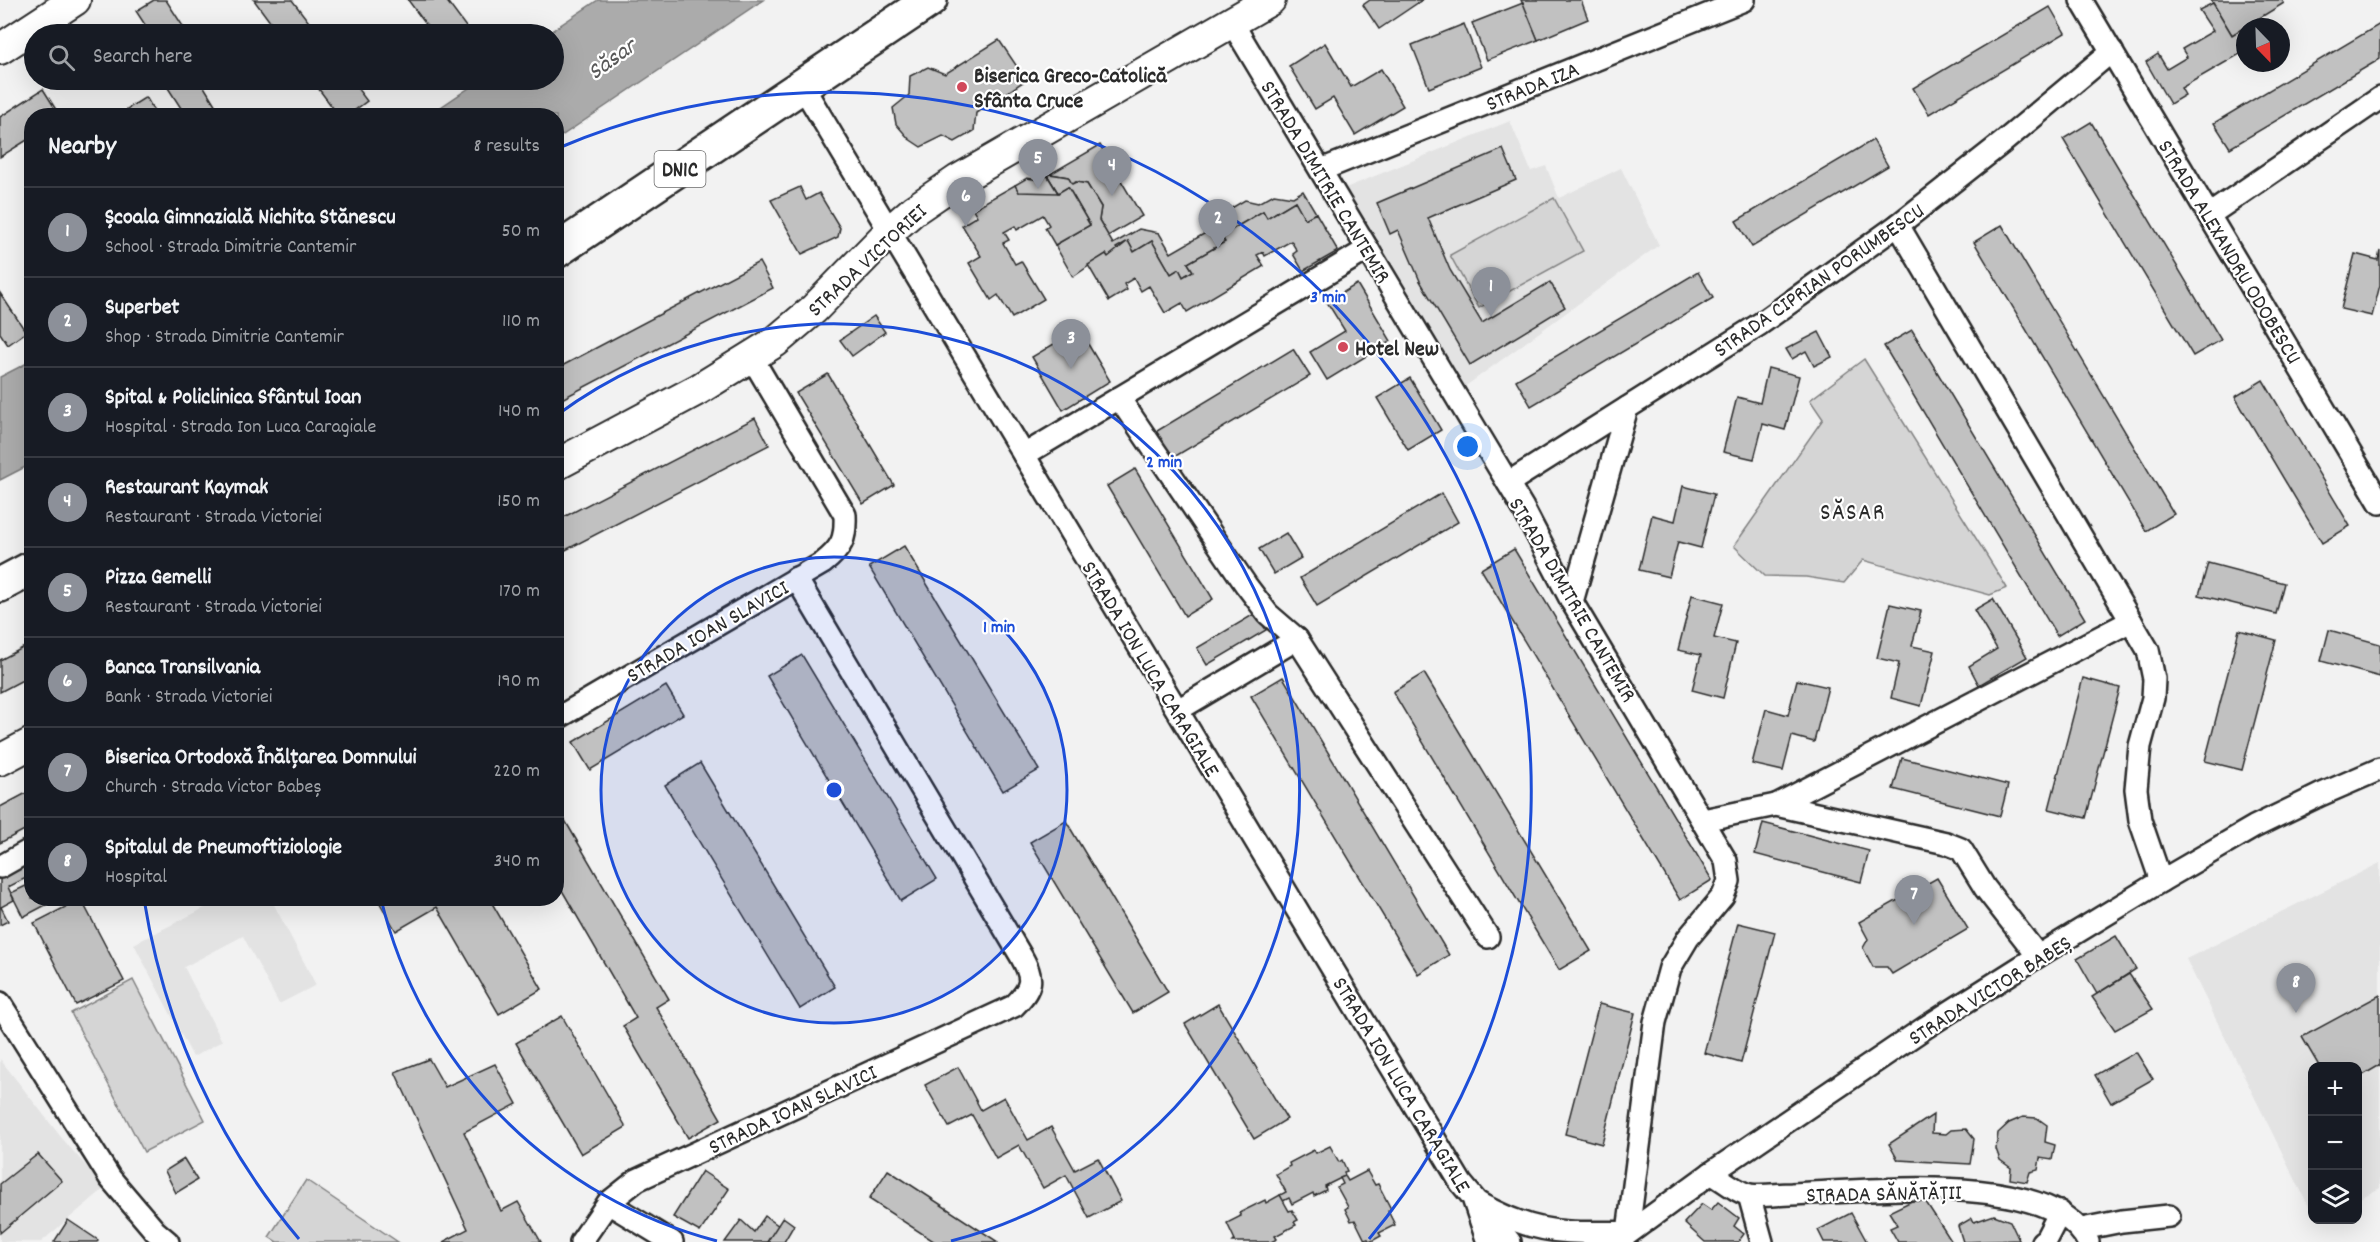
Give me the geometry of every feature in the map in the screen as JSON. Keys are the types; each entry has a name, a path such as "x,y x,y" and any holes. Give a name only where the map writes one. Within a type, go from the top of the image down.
{"main road":[{"name":"DN1C","path":"564,246 930,0"},
{"path":"0,585 24,572"}],"street":[{"path":"38,24 75,0"},
{"name":"STRADA VICTORIEI","path":"564,461 753,358 814,309 890,231 914,210 958,180 1224,11 1270,0"},
{"name":"STRADA IZA","path":"1321,170 1744,0"},
{"name":"STRADA ALEXANDRU ODOBESCU","path":"2081,0 2380,503"},
{"name":"STRADA DIMITRIE CANTEMIR","path":"1224,11 1508,483 1572,602 1726,861 1729,881 1724,896 1688,938 1670,968 1655,1022 1623,1237"},
{"path":"0,49 24,33"},
{"name":"STRADA CIPRIAN PORUMBESCU","path":"1508,483 1760,324 1898,225 2002,143 2112,51"},
{"name":"STRADA ION LUCA CARAGIALE","path":"803,87 1461,1183 1510,1242"},
{"path":"2209,216 2380,98"},
{"path":"1898,225 2148,650 2154,679 2153,698 2140,746 2136,789 2140,820 2161,881"},
{"path":"1024,455 1368,249"},
{"name":"STRADA IOAN SLAVICI","path":"564,714 823,563 837,552 846,534 845,515 753,358"},
{"path":"1119,398 1253,595 1268,614 1297,639 1488,937"},
{"path":"1572,602 1627,408"},
{"name":"STRADA IOAN SLAVICI","path":"581,1242 608,1203 637,1180 1014,1006 1026,994 1030,983 1029,971 796,578"},
{"path":"1703,820 1776,805 2131,621"},
{"path":"1178,710 1297,639"},
{"path":"0,760 24,747"},
{"name":"STRADA VICTOR BABEȘ","path":"1623,1237 1711,1173 1926,1027 2038,957 2254,827 2380,769"},
{"path":"1776,805 1947,843 1961,849 1985,888 2038,957"},
{"path":"0,867 24,854"},
{"path":"0,1003 110,1178 155,1238"},
{"path":"1711,1173 1749,1195 1762,1242"},
{"name":"STRADA SĂNĂTĂȚII","path":"1749,1195 1915,1189 1977,1190 2036,1202 2060,1212 2085,1235 2122,1221 2169,1216"},
{"path":"1474,1201 1516,1221 1549,1230 1623,1237"},
{"path":"1474,1201 1488,1242"},
{"path":"608,1203 672,1242"},
{"path":"2042,1242 2046,1239 2060,1212"}],"shaded area":[{"path":"1510,121 1531,171 1546,166 1559,198 1621,168 1659,245 1463,388 1343,189"},
{"path":"1554,198 1583,251 1479,308 1450,255"},
{"path":"1864,359 2007,588 1990,595 1863,560 1844,583 1806,577 1765,576 1734,546 1823,419 1810,400"},
{"path":"2380,863 2380,1188 2362,1197 2362,1062 2308,1062 2308,1205 2186,959"},
{"path":"208,906 275,906 316,985 279,1004 243,936 184,967 222,1041 193,1057 134,944"},
{"path":"133,980 205,1120 144,1152 71,1013"},
{"path":"0,1059 61,1137 105,1188 41,1242 0,1242"},
{"path":"306,1180 398,1242 277,1242 269,1237"}],"water":[{"name":"Săsar","path":"598,0 763,0 564,134 564,108 439,108 466,90 564,90 564,24 562,24"},
{"path":"24,365 24,468 0,480 0,377"}],"building":[{"path":"154,0 166,0 182,24 144,24 136,11"},
{"path":"254,0 292,0 310,24 272,24"},
{"path":"408,0 446,0 464,24 426,24"},
{"path":"1370,0 1422,0 1379,29 1363,5"},
{"path":"1521,0 1581,0 1588,19 1538,40"},
{"path":"2211,0 2282,0 2284,3 2260,18 2236,18 2236,33 2232,35"},
{"path":"1523,3 1538,40 1487,60 1472,23"},
{"path":"2213,3 2232,35 2236,32 2236,56 2181,88 2185,95 2170,104 2146,62 2158,54 2167,69 2187,57 2182,49 2213,31 2199,10"},
{"path":"2050,7 2065,33 1929,114 1913,88"},
{"path":"1464,24 1481,67 1429,88 1412,45"},
{"path":"2380,24 2380,59 2230,148 2214,123"},
{"name":"Biserica Greco-Catolică Sfânta Cruce","path":"999,40 1026,80 976,113 974,131 955,142 943,136 921,147 909,139 896,124 893,108 909,95 910,76 928,67 945,74"},
{"path":"1325,43 1351,87 1381,69 1403,106 1355,135 1333,98 1315,109 1289,66"},
{"path":"41,90 55,108 24,108 24,142 0,157 0,117"},
{"path":"169,90 206,90 217,108 181,108"},
{"path":"320,90 359,90 367,101 358,108 333,108"},
{"path":"146,97 152,108 129,108"},
{"path":"2091,122 2221,340 2193,356 2063,139"},
{"path":"1873,140 1888,166 1752,247 1736,221"},
{"path":"1100,145 1142,216 1108,236 1099,220 1101,207 1087,184 1076,182 1072,184 1068,177 1050,174"},
{"path":"1503,149 1516,180 1428,218 1450,270 1482,323 1550,282 1565,307 1470,365 1420,281 1398,230 1390,234 1377,203"},
{"path":"1047,175 1068,177 1072,184 1076,182 1087,184 1101,207 1099,220 1113,244 1139,229 1159,233 1171,253 1216,227 1218,216 1245,200 1258,203 1274,194 1293,197 1303,191 1316,213 1305,219 1295,201 1267,218 1263,211 1221,236 1225,242 1188,263 1193,271 1183,277 1179,269 1171,274 1152,241 1134,252 1128,241 1116,248 1118,251 1108,257 1106,254 1073,277 1055,245 1090,225 1068,187 1058,193"},
{"path":"1047,175 1058,193 1068,187 1090,225 1055,245 1045,228 1049,225 1043,215 1017,230 1015,226 1004,232 1009,240 1003,243 1015,264 1021,261 1044,299 1012,318 998,295 991,300 969,263 981,256 962,225 977,216 973,209 1015,185 1019,192"},
{"path":"1047,175 1058,193 1019,192 1015,185 1027,178 1039,180"},
{"path":"800,187 806,200 819,193 840,228 838,237 802,254 771,200"},
{"path":"1295,201 1305,219 1316,213 1338,251 1303,271 1293,254 1297,251 1291,241 1265,256 1263,252 1257,255 1264,266 1187,312 1182,303 1165,313 1149,286 1141,291 1134,278 1124,284 1127,290 1109,301 1088,265 1106,254 1108,257 1128,241 1134,252 1152,241 1171,274 1179,269 1183,277 1193,271 1188,263 1225,242 1221,236 1263,211 1267,218"},
{"path":"2002,225 2174,514 2146,531 1974,242"},
{"path":"2380,250 2380,285 2372,316 2341,309 2355,254 2378,260"},
{"path":"759,262 773,288 564,398 564,365"},
{"path":"1698,272 1713,298 1531,406 1516,380"},
{"path":"1357,284 1391,341 1327,380 1310,352 1345,331 1327,302"},
{"path":"0,293 24,329 24,333 8,345 0,333"},
{"path":"874,316 885,332 852,356 840,340"},
{"path":"1079,329 1110,381 1063,410 1032,357"},
{"path":"1912,330 2085,619 2057,636 1884,346"},
{"path":"1819,332 1832,357 1814,366 1806,351 1792,359 1786,349"},
{"path":"1293,349 1310,376 1169,460 1152,434"},
{"path":"1768,368 1799,376 1785,430 1763,424 1754,459 1723,452 1737,397 1760,403"},
{"path":"828,374 894,485 863,504 796,393"},
{"path":"1410,378 1441,430 1408,450 1377,398"},
{"path":"2263,380 2350,526 2322,543 2235,397"},
{"path":"755,418 769,445 564,551 564,517"},
{"path":"1135,469 1213,599 1185,616 1107,486"},
{"path":"1683,486 1714,494 1701,548 1678,542 1669,577 1639,570 1652,515 1675,521"},
{"path":"1442,493 1458,522 1317,606 1300,578"},
{"path":"1286,533 1301,558 1274,574 1259,549"},
{"path":"904,546 1039,770 1003,791 869,567"},
{"path":"1514,549 1712,880 1680,900 1481,569"},
{"path":"2208,563 2284,583 2276,614 2199,595"},
{"path":"1692,595 1723,603 1714,638 1736,643 1723,698 1692,690 1701,655 1678,650"},
{"path":"1993,599 2027,657 1979,685 1969,666 1997,649 1974,610"},
{"path":"1890,604 1921,611 1912,646 1935,651 1921,706 1891,698 1899,663 1877,658"},
{"path":"1256,613 1266,630 1207,665 1197,648"},
{"path":"2239,630 2276,640 2242,770 2205,761"},
{"path":"2329,630 2380,644 2380,677 2321,661"},
{"path":"24,647 24,679 0,692 0,660"},
{"path":"802,655 937,879 901,901 767,676"},
{"path":"1424,673 1591,951 1559,970 1393,692"},
{"path":"1283,677 1449,955 1418,974 1251,696"},
{"path":"2083,678 2120,688 2086,818 2049,809"},
{"path":"1797,680 1828,687 1814,742 1792,736 1783,771 1752,764 1766,709 1788,715"},
{"path":"666,686 683,714 590,770 573,742"},
{"path":"1902,758 2008,785 2000,816 1893,789"},
{"path":"700,763 835,987 800,1009 665,785"},
{"path":"24,794 24,830 0,843 0,807"},
{"path":"564,819 669,999 656,1007 721,1119 688,1138 623,1026 636,1018 564,894"},
{"path":"1066,821 1168,992 1133,1013 1030,842"},
{"path":"1763,823 1869,851 1861,882 1755,854"},
{"path":"24,860 24,879 8,887 14,900 1,907 8,921 0,925 0,872"},
{"path":"1937,878 1968,929 1892,974 1887,967 1873,967 1863,948 1868,939 1859,922"},
{"path":"24,887 24,906 44,906 23,917 11,893"},
{"path":"67,906 85,906 124,981 76,1005 34,923"},
{"path":"382,906 494,906 542,989 499,1014 437,907 396,931"},
{"path":"1738,923 1775,932 1741,1063 1704,1053"},
{"path":"2116,936 2136,969 2097,994 2077,959"},
{"path":"2129,974 2153,1009 2115,1030 2092,997"},
{"path":"2380,995 2380,1065 2362,1076 2362,1062 2317,1062 2302,1037"},
{"path":"1218,1004 1287,1119 1254,1139 1185,1024"},
{"path":"1599,1004 1635,1013 1602,1144 1565,1134"},
{"path":"562,1016 626,1127 581,1154 516,1043"},
{"path":"2136,1052 2153,1079 2111,1103 2095,1075"},
{"path":"429,1059 445,1087 495,1064 517,1104 464,1132 501,1211 518,1202 541,1242 443,1242 468,1229 395,1072"},
{"path":"958,1067 981,1110 1004,1097 1028,1140 1051,1127 1075,1170 1098,1158 1121,1201 1089,1218 1066,1175 1043,1188 1019,1145 996,1158 972,1115 949,1127 925,1085"},
{"path":"1933,1115 1932,1133 1946,1134 1951,1130 1966,1129 1974,1139 1970,1164 1898,1160 1889,1144"},
{"path":"2023,1117 2037,1118 2047,1125 2045,1142 2055,1145 2052,1160 2040,1158 2038,1170 2030,1172 2027,1182 2010,1179 2011,1168 2000,1160 1996,1149 1998,1133 2009,1123"},
{"path":"1330,1146 1339,1162 1342,1160 1347,1171 1344,1172 1345,1176 1325,1186 1326,1190 1314,1196 1313,1193 1292,1204 1289,1198 1283,1201 1280,1195 1286,1192 1276,1174 1290,1166 1289,1163 1314,1150 1316,1153"},
{"path":"38,1154 62,1181 0,1233 0,1184"},
{"path":"184,1159 197,1180 176,1193 165,1171"},
{"path":"888,1170 998,1242 935,1242 869,1199"},
{"path":"702,1171 729,1189 700,1232 673,1217"},
{"path":"1367,1171 1375,1185 1378,1184 1391,1209 1388,1211 1395,1225 1379,1233 1381,1236 1370,1242 1368,1239 1365,1240 1355,1220 1351,1221 1345,1209 1348,1207 1337,1187 1343,1184 1340,1178 1345,1176 1348,1181"},
{"path":"1280,1195 1289,1211 1292,1210 1298,1220 1294,1222 1296,1225 1275,1236 1277,1239 1271,1242 1233,1242 1235,1240 1227,1223 1241,1216 1239,1213"},
{"path":"1922,1196 1952,1242 1898,1242 1890,1228 1897,1225 1889,1212"},
{"path":"1718,1202 1739,1218 1734,1226 1744,1234 1738,1242 1705,1242 1684,1223 1702,1204 1711,1210"},
{"path":"1851,1213 1867,1242 1824,1242 1818,1230"},
{"path":"1994,1215 2010,1221 2019,1240 1963,1242 1958,1226 1972,1218 1974,1222"},
{"path":"765,1216 779,1226 767,1242 725,1242 741,1220 754,1232"},
{"path":"783,1217 794,1225 784,1242 767,1242"},
{"path":"68,1220 98,1240 97,1242 54,1242"}],"place":[{"name":"Biserica Greco-Catolică Sfânta Cruce","path":"962,87"},
{"name":"Pizza Gemelli","path":"1038,189"},
{"name":"Restaurant Kaymak","path":"1112,196"},
{"name":"Banca Transilvania","path":"966,227"},
{"name":"Superbet","path":"1218,249"},
{"name":"Școala Gimnazială Nichita Stănescu","path":"1491,317"},
{"name":"Hotel New","path":"1343,347"},
{"name":"Spital & Policlinica Sfântul Ioan","path":"1071,369"},
{"name":"Biserica Ortodoxă Înălțarea Domnului","path":"1914,925"},
{"name":"Spitalul de Pneumoftiziologie","path":"2296,1013"}],"district":[{"name":"SĂSAR","path":"1853,511"}]}
